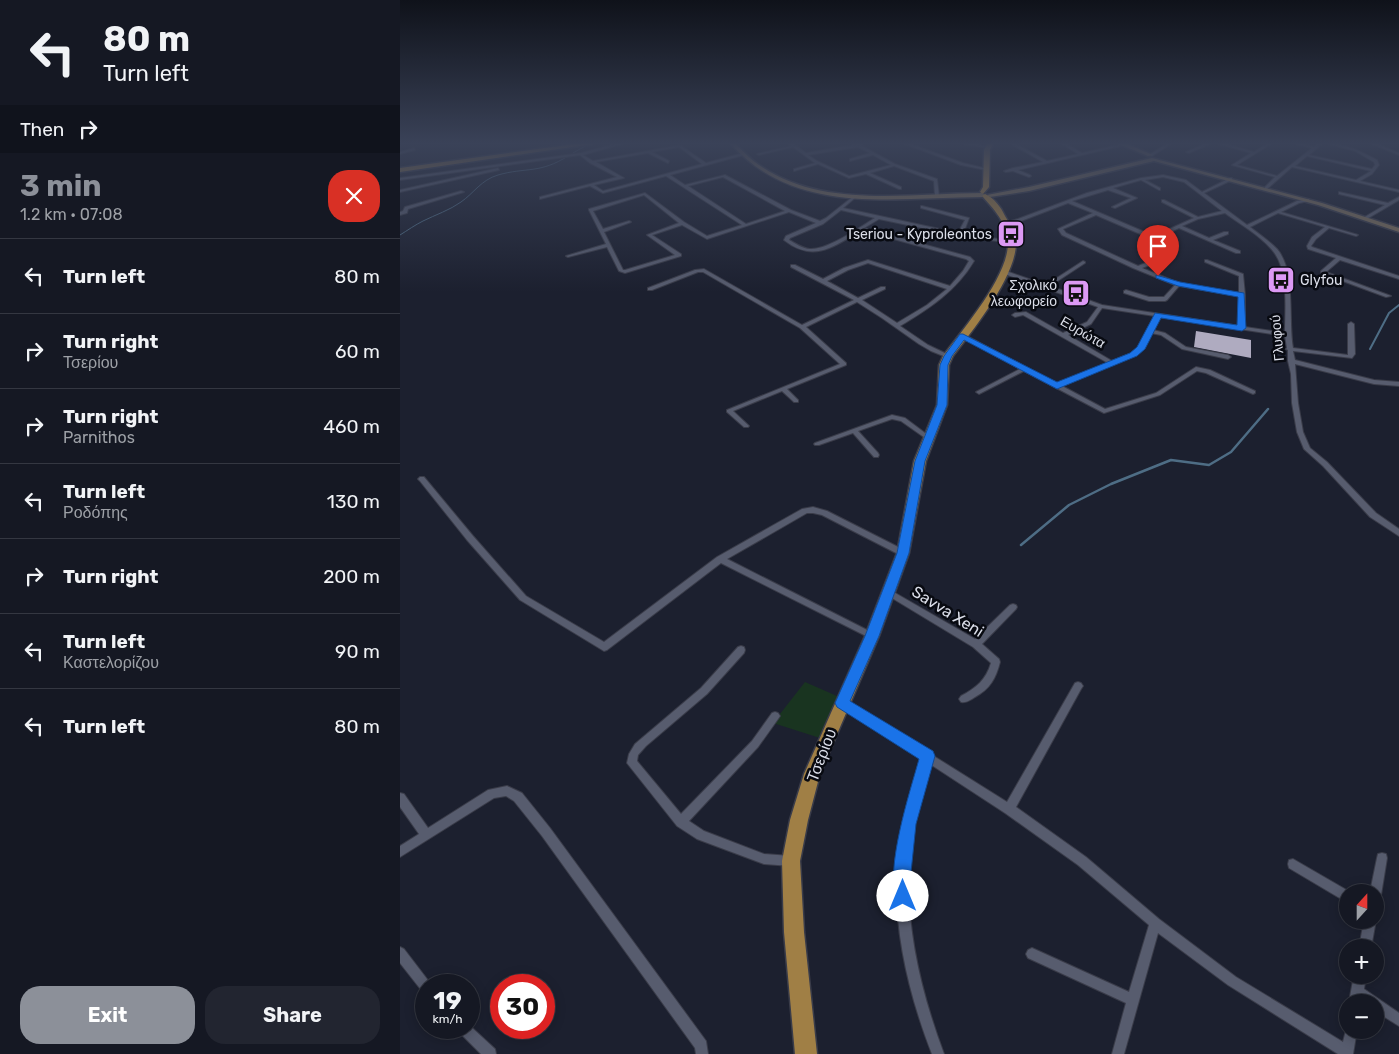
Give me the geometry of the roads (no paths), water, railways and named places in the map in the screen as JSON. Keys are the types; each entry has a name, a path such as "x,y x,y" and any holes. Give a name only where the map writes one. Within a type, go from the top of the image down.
{"main road":[{"path":"987,194 1006,223 1012,242"},
{"name":"Τσερίου","path":"806,1054 794,932 792,861 799,820 812,774 890,593 903,553 920,461 942,405 944,365 948,356 1004,272 1012,242"}],"street":[{"path":"400,214 405,212 406,208 456,193"},
{"path":"541,198 559,193"},
{"path":"695,193 745,226"},
{"path":"756,193 789,211 822,222"},
{"path":"840,193 855,196 906,198 998,193"},
{"name":"Γλυφού","path":"1006,223 1094,193"},
{"path":"1114,207 1135,198 1122,193"},
{"name":"Γλυφού","path":"1202,193 1266,242 1276,251 1283,265 1287,282 1289,349 1300,432 1307,449 1325,464 1373,515 1399,533"},
{"path":"1280,193 1298,200 1308,200 1399,230"},
{"path":"1341,193 1386,204"},
{"path":"682,223 649,236 679,255 625,272 621,271 590,210 645,194 682,223 707,238 789,211"},
{"path":"855,196 841,209 822,222 786,239 806,250 820,249 862,229 879,217"},
{"path":"1365,219 1386,204 1399,198"},
{"path":"1246,227 1298,200"},
{"path":"1163,201 1198,218"},
{"path":"1070,202 1154,238 1198,218 1226,212"},
{"path":"400,203 406,208"},
{"path":"922,207 967,219 960,235"},
{"path":"841,209 960,235 1012,242"},
{"path":"1278,212 1356,235"},
{"path":"1097,213 1060,229 1064,234 1178,284 1242,295"},
{"path":"601,231 629,222"},
{"path":"1180,227 1238,252"},
{"path":"1327,228 1314,238 1309,246 1314,250 1399,278"},
{"path":"862,229 970,259 971,263 950,288 933,304 896,326"},
{"path":"1208,240 1226,233"},
{"path":"568,256 608,245"},
{"path":"1339,258 1323,272 1388,296"},
{"path":"1138,268 1158,260"},
{"path":"1207,260 1241,275 1242,328"},
{"path":"824,281 846,269 868,261 950,288"},
{"path":"1046,287 1082,262"},
{"path":"793,266 824,281 857,301 924,347 948,356"},
{"path":"650,289 704,270 802,328 844,364 729,411 746,426"},
{"path":"1004,272 1101,306 1288,335"},
{"path":"1126,292 1149,299 1165,299 1178,284"},
{"path":"802,328 883,288"},
{"path":"1064,335 1088,322 1101,306"},
{"name":"Ευρώτα","path":"1015,315 1024,313 1112,363"},
{"path":"1057,386 1126,359 1140,349 1158,315"},
{"path":"1289,349 1350,357 1352,354 1351,324"},
{"path":"1150,331 1163,334 1184,348 1228,358"},
{"path":"963,336 1104,411 1158,394 1196,369 1208,371 1253,392"},
{"path":"1291,361 1374,382 1399,384"},
{"path":"979,392 1024,369"},
{"path":"783,389 796,401"},
{"path":"817,444 892,417 903,419 930,439"},
{"path":"854,431 876,455"},
{"path":"422,479 470,538 524,598 604,647 720,560 805,511 814,510 824,513 903,553"},
{"path":"720,560 872,636"},
{"name":"Savva Xeni","path":"890,593 976,644 996,662 993,674 986,685 964,700"},
{"path":"976,644 1012,607"},
{"path":"741,650 704,691 643,743 632,758 632,763 681,822 701,835 764,859 792,861"},
{"path":"1009,809 1078,686"},
{"path":"842,703 1009,809 1082,861 1155,923 1232,981 1347,1053 1349,1039"},
{"path":"681,822 755,744 775,716"},
{"path":"928,756 908,824 902,882 907,941 925,1024 938,1054"},
{"path":"400,852 492,793 500,790 507,791 518,797 546,832 701,1046 702,1054"},
{"path":"400,798 426,834"},
{"path":"1377,884 1382,858"},
{"path":"1293,864 1339,892"},
{"path":"1118,1054 1155,923"},
{"path":"400,952 416,974"},
{"path":"1032,954 1134,1000"},
{"path":"1384,1010 1399,1020"},
{"path":"474,1039 490,1054"}],"waterway":[{"path":"400,235 457,205 471,193"},
{"path":"1370,349 1389,313 1399,305"},
{"path":"1021,545 1069,505 1111,484 1171,460 1209,465 1231,452 1268,409"}],"place":[{"name":"Tseriou - Kyproleontos","path":"1011,234"},
{"name":"Glyfou","path":"1281,280"},
{"name":"Σχολικό λεωφορείο","path":"1076,293"}]}
